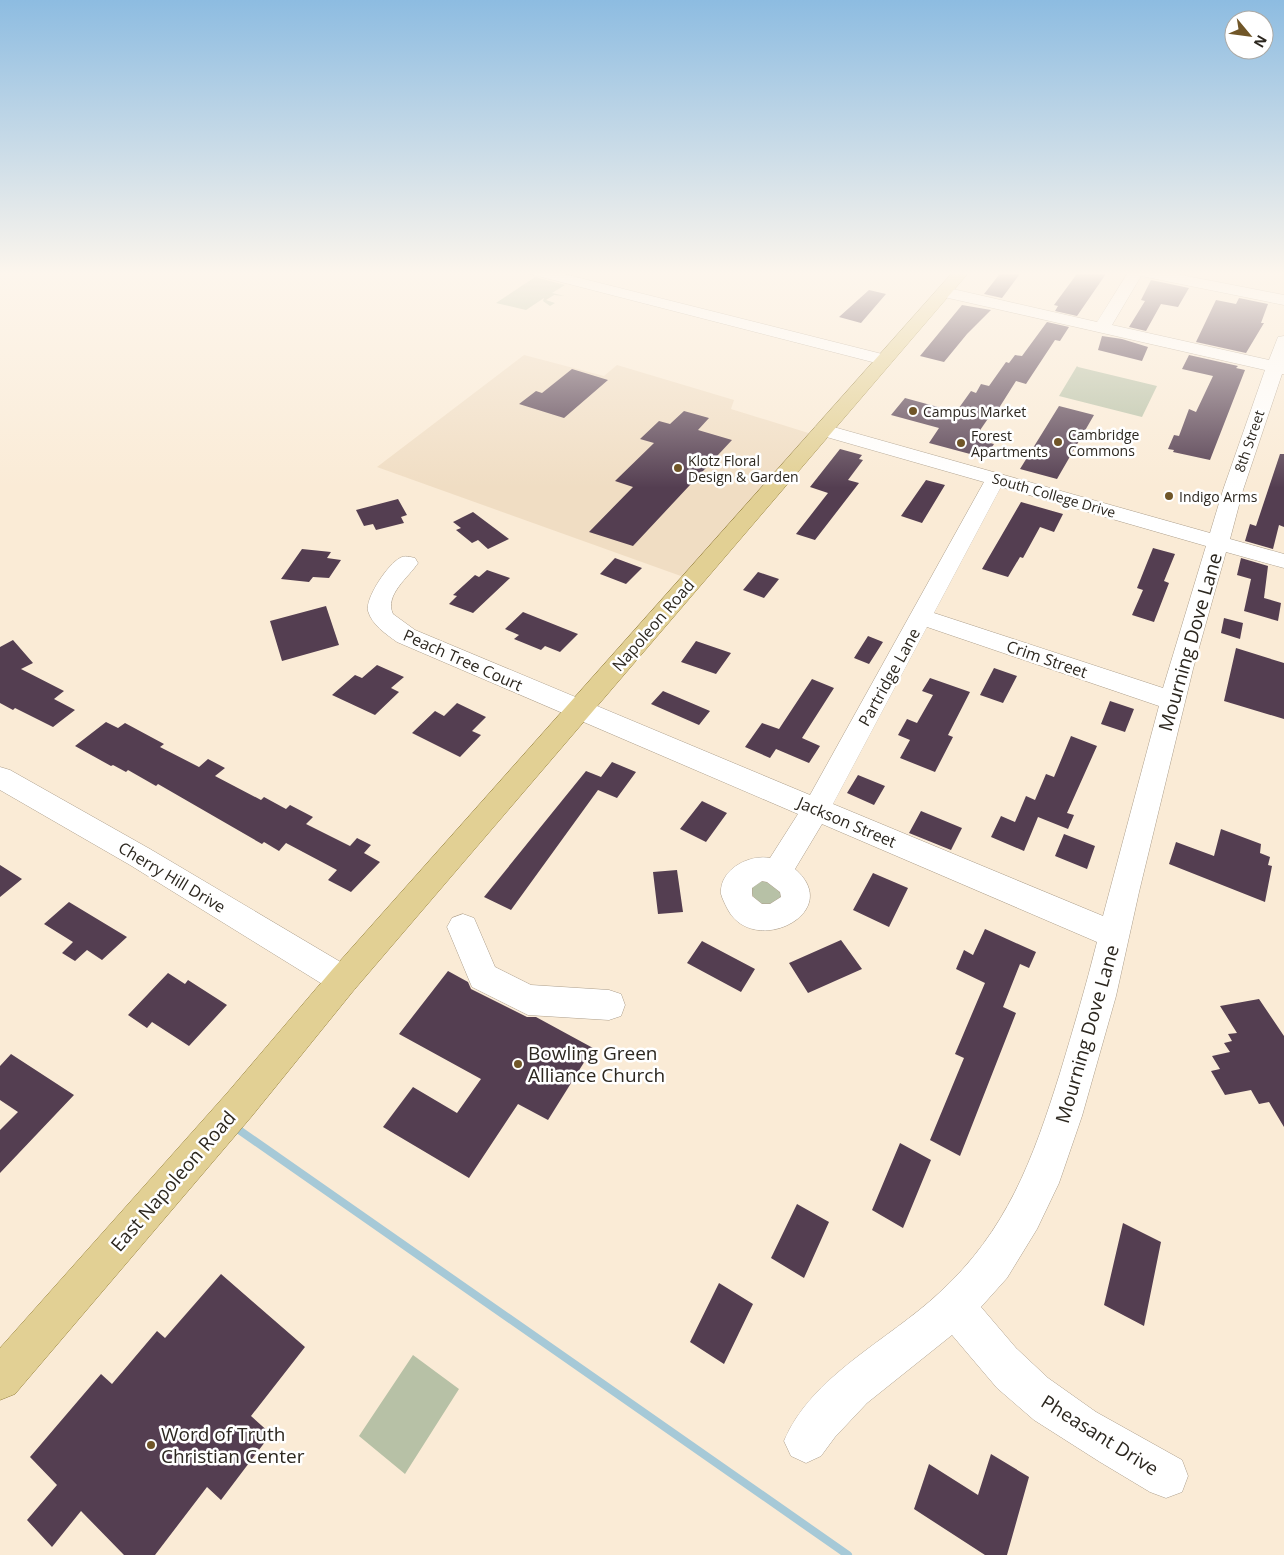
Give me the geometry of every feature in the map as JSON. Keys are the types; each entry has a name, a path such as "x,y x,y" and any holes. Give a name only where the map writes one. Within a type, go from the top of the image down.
{"main road":[{"name":"Napoleon Road","path":"343,980 898,344"},
{"name":"East Napoleon Road","path":"0,1379 240,1104 343,980"}],"street":[{"path":"819,344 884,360"},
{"path":"1171,344 1280,368"},
{"name":"8th Street","path":"1218,542 1240,466 1280,368 1284,344"},
{"name":"South College Drive","path":"823,430 1284,561"},
{"name":"Partridge Lane","path":"777,873 816,809 991,486 997,479"},
{"name":"Mourning Dove Lane","path":"806,1441 820,1422 852,1388 954,1307 993,1264 1024,1216 1040,1183 1064,1116 1100,996 1173,701 1218,542"},
{"name":"Peach Tree Court","path":"406,563 391,581 379,600 379,611 389,626 406,636 579,709"},
{"name":"Crim Street","path":"922,616 1173,701"},
{"name":"Jackson Street","path":"579,709 1114,935"},
{"name":"Cherry Hill Drive","path":"0,777 140,857 343,980"},
{"path":"463,927 483,977 528,1000 609,1005"},
{"name":"Pheasant Drive","path":"954,1307 1012,1374 1033,1394 1081,1427 1166,1476"}],"shaded area":[{"path":"524,355 604,376 617,365 734,400 731,409 818,436 692,580 377,467"}],"green space":[{"path":"1077,366 1157,386 1142,417 1059,396"},
{"path":"766,879 784,894 776,905 760,904 752,893 753,885"},
{"path":"413,1355 459,1389 405,1474 359,1436"}],"building":[{"path":"930,344 959,344 944,362 920,356"},
{"path":"1031,344 1053,344 1026,384 1016,381 999,408 996,407 974,439 994,444 985,458 929,443 939,428 891,415 905,398 956,412 971,391 976,393 981,384 989,386 1006,362 1009,363 1015,355 1022,356"},
{"path":"1100,344 1137,344 1148,347 1142,361 1098,350"},
{"path":"1203,344 1252,344 1246,353"},
{"path":"1189,355 1238,366 1236,368 1245,370 1210,460 1173,452 1174,450 1168,449 1174,435 1179,436 1189,409 1196,412 1213,376 1182,369"},
{"path":"572,369 608,380 564,418 519,404 536,391 542,393"},
{"name":"Cambridge Commons","path":"1059,406 1094,415 1057,479 1020,469"},
{"path":"684,411 709,418 698,430 732,440 633,546 589,532 633,487 615,481 654,443 640,439 659,421 670,424"},
{"path":"840,449 862,455 859,459 863,460 848,480 859,483 815,540 796,534 828,493 810,487"},
{"path":"1280,454 1284,454 1284,527 1279,525 1273,549 1245,541 1250,524 1256,526"},
{"path":"926,480 945,485 922,523 901,516"},
{"path":"398,499 407,515 401,517 404,523 376,530 373,524 364,526 356,510"},
{"path":"1021,502 1063,514 1054,532 1040,527 1023,558 1020,557 1008,577 982,569"},
{"path":"473,512 509,539 488,549 478,540 472,543 456,530 461,528 453,522"},
{"path":"1153,548 1175,554 1164,581 1169,583 1154,622 1132,615 1143,590 1137,588"},
{"path":"302,549 331,552 327,558 341,560 329,578 313,577 309,582 281,579"},
{"path":"615,558 642,568 626,584 600,574"},
{"path":"1241,558 1268,566 1264,598 1281,603 1278,621 1244,611 1251,579 1237,575"},
{"path":"487,570 510,578 473,613 449,604 457,596 453,595 475,575 479,577"},
{"path":"758,572 779,579 764,598 743,590"},
{"path":"326,606 339,645 282,661 270,621"},
{"path":"523,612 578,634 560,652 545,646 541,650 514,639 519,635 505,629"},
{"path":"1224,618 1243,623 1240,639 1221,633"},
{"path":"868,636 883,642 869,664 854,658"},
{"path":"13,640 33,663 21,669 64,691 54,699 75,710 53,727 15,708 13,710 0,703 0,647"},
{"path":"696,641 731,653 716,674 681,662"},
{"path":"1236,648 1284,663 1284,719 1224,701"},
{"path":"377,665 404,677 391,688 399,692 375,715 332,695 355,675 362,678"},
{"path":"994,668 1017,676 1003,703 980,695"},
{"path":"930,678 970,692 948,735 953,737 935,772 900,758 910,740 898,735 907,719 917,723 933,695 922,691"},
{"path":"812,679 834,688 802,738 820,746 809,763 776,749 770,758 745,747 762,723 779,729"},
{"path":"663,691 710,711 699,725 651,704"},
{"path":"1110,701 1134,709 1125,732 1101,724"},
{"path":"457,703 486,717 472,731 481,735 460,757 412,733 435,711 444,716"},
{"path":"106,722 118,728 125,723 164,744 160,747 199,767 208,759 225,768 215,776 261,800 264,797 286,809 290,805 313,817 306,824 350,846 357,838 371,845 364,853 380,862 351,892 328,880 337,870 286,843 279,851 264,842 262,844 158,784 156,786 128,770 126,772 113,765 111,766 75,746"},
{"path":"1071,736 1097,746 1067,813 1074,815 1068,829 1038,817 1024,851 991,837 1001,816 1015,822 1026,796 1035,800 1046,774 1054,777"},
{"path":"612,762 636,772 617,798 598,790 511,910 484,897 586,771 601,777"},
{"path":"858,775 885,786 874,805 847,793"},
{"path":"702,801 727,813 706,842 680,829"},
{"path":"921,811 962,828 951,850 909,833"},
{"path":"1221,829 1261,844 1260,853 1270,857 1268,865 1272,866 1265,902 1169,864 1176,842 1214,856"},
{"path":"1064,834 1095,846 1087,869 1055,856"},
{"path":"0,865 22,879 0,897"},
{"path":"677,870 683,912 658,914 653,872"},
{"path":"873,873 908,888 889,927 853,910"},
{"path":"69,902 127,937 102,960 87,950 75,961 62,953 73,942 44,924"},
{"path":"985,929 1036,952 1029,968 1020,964 1003,1007 1016,1013 960,1156 930,1140 964,1058 955,1054 985,983 956,969 964,950 973,955"},
{"path":"841,940 862,969 808,993 789,963"},
{"path":"702,941 755,969 741,992 687,963"},
{"name":"Bowling Green Alliance Church","path":"448,971 468,982 471,989 527,1017 536,1017 593,1048 548,1120 518,1104 469,1178 383,1127 413,1087 457,1113 481,1079 399,1034"},
{"path":"168,973 185,984 188,980 227,1005 189,1046 152,1022 147,1028 128,1015"},
{"path":"1259,999 1284,1036 1284,1127 1269,1102 1259,1104 1251,1090 1225,1095 1211,1071 1220,1069 1212,1056 1230,1052 1224,1043 1232,1041 1228,1034 1237,1033 1220,1006"},
{"path":"11,1054 74,1095 0,1173 0,1130 18,1112 0,1100 0,1066"},
{"path":"900,1143 931,1160 903,1228 872,1210"},
{"path":"797,1204 829,1222 804,1278 771,1258"},
{"path":"1123,1223 1161,1242 1144,1326 1104,1305"},
{"name":"Word of Truth Christian Center","path":"221,1274 305,1347 251,1416 271,1434 221,1500 207,1487 155,1555 124,1555 81,1511 52,1547 27,1520 57,1485 30,1457 101,1374 112,1384 157,1331 165,1338"},
{"path":"719,1283 753,1304 724,1364 690,1342"},
{"path":"991,1454 1029,1477 1007,1555 985,1555 914,1509 929,1464 978,1495"}],"waterway":[{"path":"239,1130 848,1555"}],"place":[{"name":"Campus Market","path":"913,411"},
{"name":"Cambridge Commons","path":"1058,442"},
{"name":"Forest Apartments","path":"961,443"},
{"name":"Klotz Floral Design & Garden","path":"678,468"},
{"name":"Indigo Arms","path":"1169,496"},
{"name":"Bowling Green Alliance Church","path":"518,1064"},
{"name":"Word of Truth Christian Center","path":"151,1445"}]}
